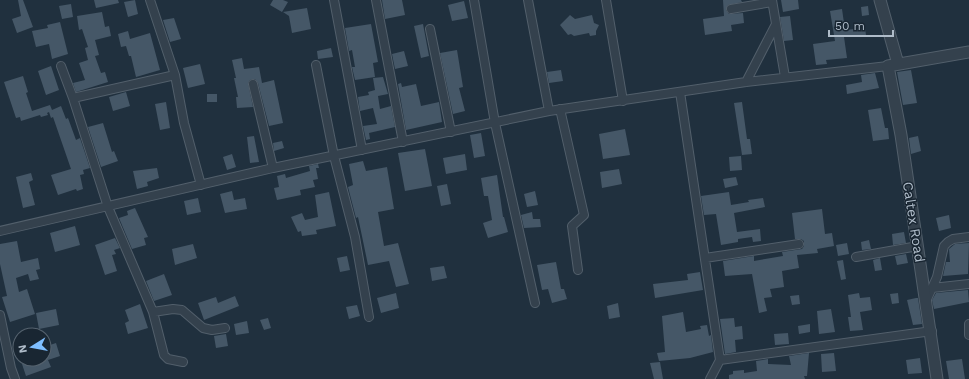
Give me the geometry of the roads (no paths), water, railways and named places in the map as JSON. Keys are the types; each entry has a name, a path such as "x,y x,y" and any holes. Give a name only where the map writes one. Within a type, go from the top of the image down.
{"street":[{"path":"150,0 175,75 184,123 201,185"},
{"path":"334,0 362,150"},
{"path":"376,0 403,142"},
{"path":"474,0 495,123 535,303"},
{"path":"528,0 549,111"},
{"path":"606,0 623,101"},
{"name":"Caltex Road","path":"880,0 893,65 901,135 932,331 938,379"},
{"path":"731,9 772,1 785,77"},
{"path":"746,82 776,24"},
{"path":"430,30 451,132"},
{"path":"0,231 273,168 549,111 746,82 893,65 969,52"},
{"path":"316,65 334,156 354,237 369,318"},
{"path":"61,66 73,98 108,207 153,312 164,356 168,359 183,362"},
{"path":"73,98 175,75"},
{"path":"253,84 273,168"},
{"path":"680,92 720,360 710,379"},
{"path":"560,109 584,215 572,226 578,270"},
{"path":"927,299 937,277 944,246 953,239 969,237"},
{"path":"705,258 799,244"},
{"path":"856,257 918,246"},
{"path":"932,288 969,284"},
{"path":"153,312 173,309 182,310 203,328 212,330 225,328"},
{"path":"0,315 10,368 15,379"},
{"path":"969,324 969,335"},
{"path":"720,360 932,331"}]}
